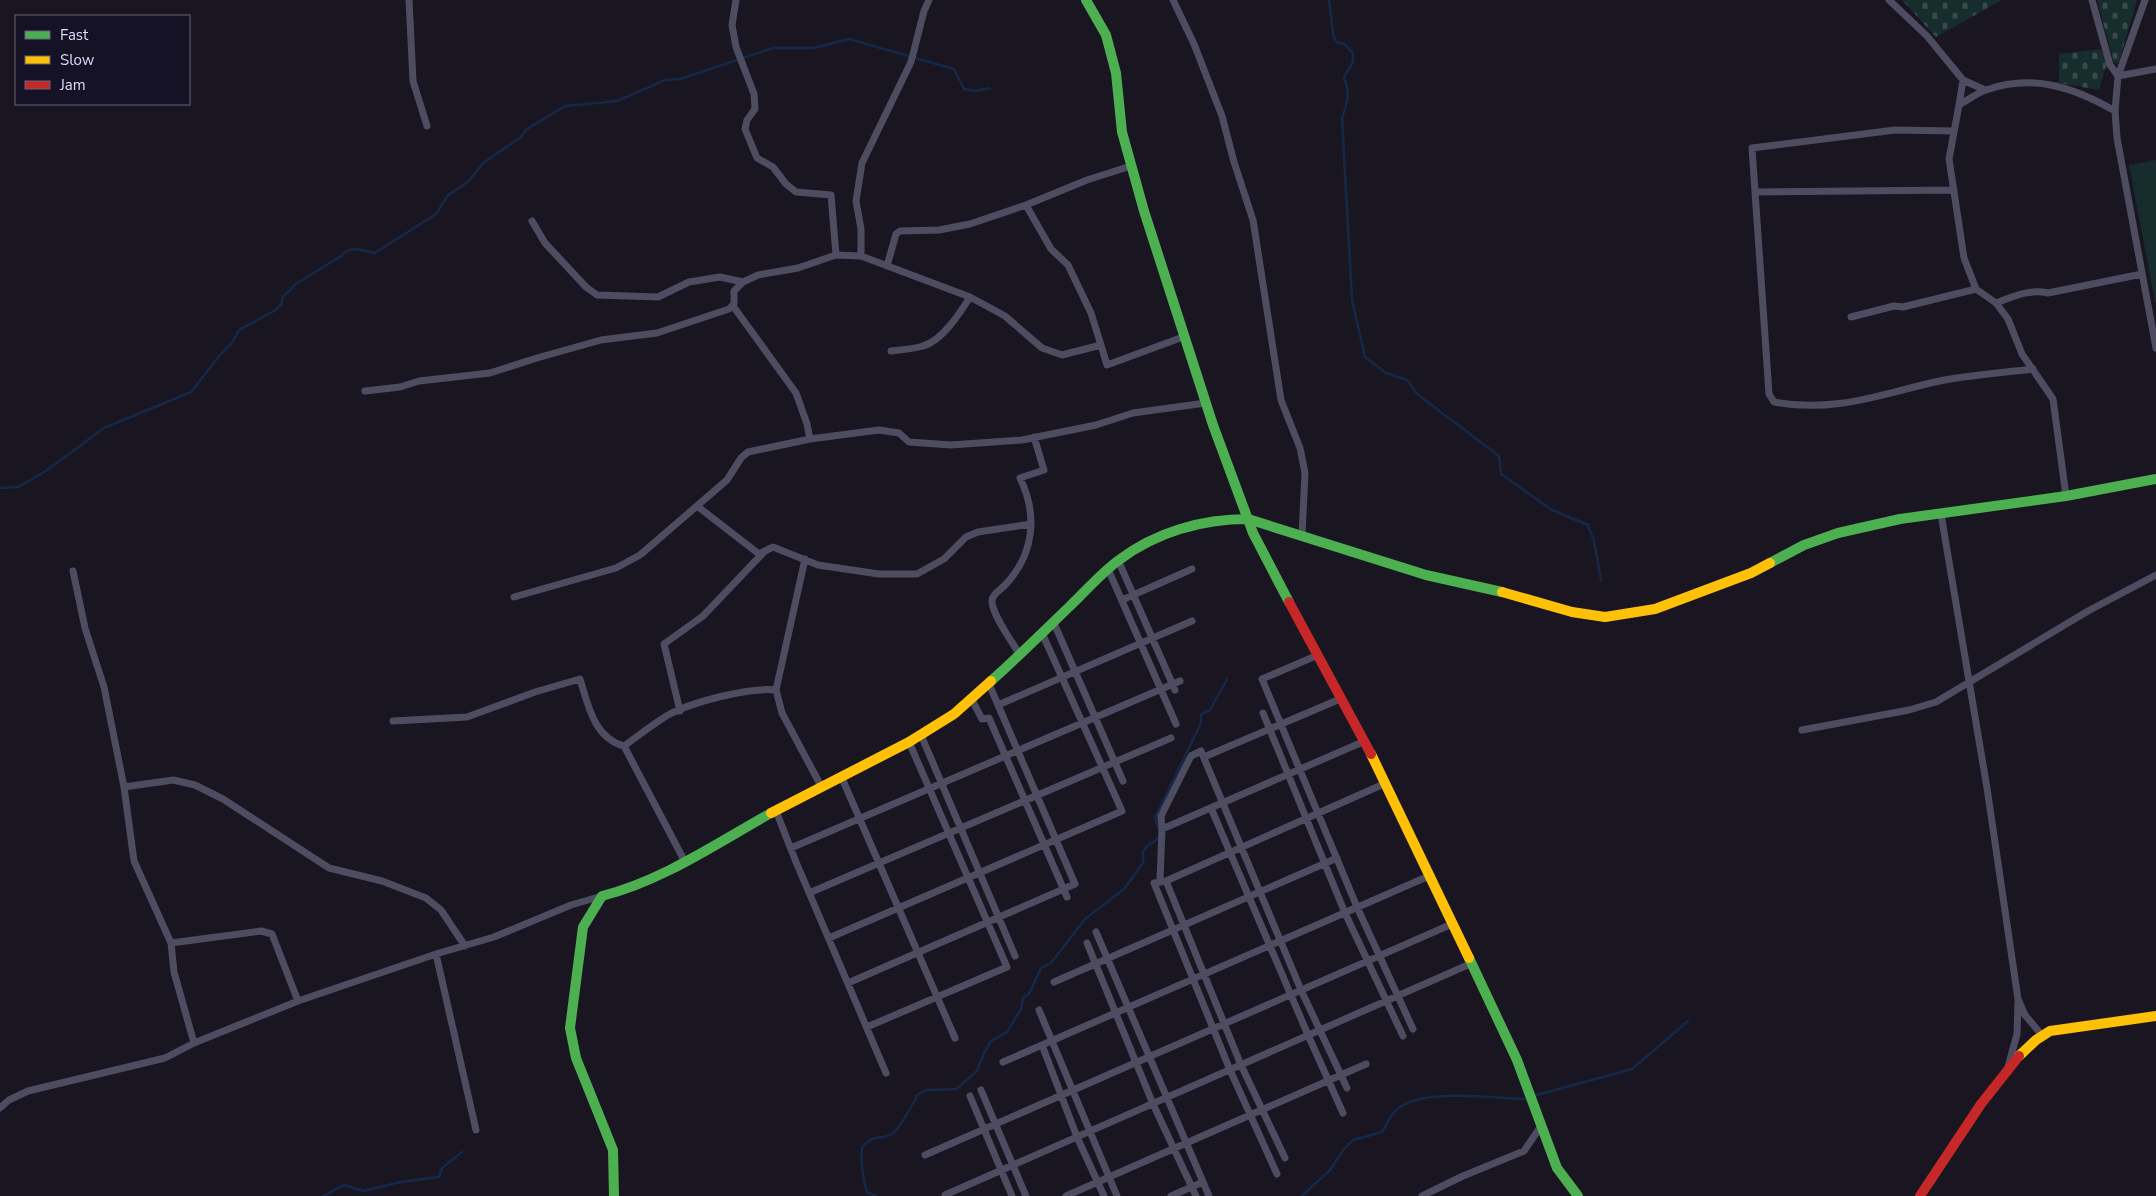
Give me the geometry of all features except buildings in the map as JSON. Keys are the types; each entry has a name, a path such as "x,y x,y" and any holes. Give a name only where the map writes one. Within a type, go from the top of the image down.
{"street":[{"path":"409,0 412,81 427,126"},
{"path":"736,0 732,25 736,47 754,94 755,109 747,120 745,129 758,158 773,168 786,184 796,192 830,195 836,255"},
{"path":"861,256 861,229 856,201 862,163 912,62 912,53 929,0"},
{"path":"1086,0 1106,34 1116,73 1122,132 1131,166 1183,336 1253,533 1340,700 1365,741 1386,783 1517,1060 1557,1168 1578,1196"},
{"path":"1173,0 1194,44 1222,116 1234,162 1253,220 1281,400 1300,448 1305,473 1302,536"},
{"path":"1889,0 1927,36 1963,80 1985,90"},
{"path":"2092,0 2110,65 2118,76"},
{"path":"2145,0 2118,76 2115,111 2116,138 2156,348"},
{"path":"2118,76 2156,70"},
{"path":"1963,80 1949,159 1964,258 1976,289 1996,303 2008,319 2022,354 2052,399 2066,496"},
{"path":"1959,105 1985,90 2004,86 2046,83 2087,95 2115,111"},
{"path":"1953,131 1895,130 1752,148 1751,159 1755,192 1768,394 1774,402 1799,406 1854,402 1936,382 2033,369"},
{"path":"886,266 896,234 900,231 939,230 970,224 1026,205 1087,180 1131,166"},
{"path":"1755,192 1954,190"},
{"path":"1026,205 1051,249 1068,265 1091,313 1107,365 1183,336"},
{"path":"532,221 545,243 586,287 597,295 658,297 689,282 720,277 743,282"},
{"path":"810,439 796,393 733,306 734,291 743,282 758,275 798,268 836,255 861,256 970,297 1004,316 1042,348 1062,355 1101,345"},
{"path":"1996,303 2024,292 2039,291 2048,293 2142,274"},
{"path":"1850,317 1894,306 1902,307 1976,289"},
{"path":"891,351 924,346 934,341 956,318 970,297"},
{"path":"365,391 400,387 419,381 490,374 537,358 602,340 656,333 733,306"},
{"path":"514,597 616,568 640,555 727,480 741,458 748,452 810,439 879,430 899,433 909,442 951,445 1034,437 1096,425 1133,413 1206,403"},
{"path":"1020,655 996,614 992,601 994,596 1023,563 1030,546 1031,515 1026,490 1020,478 1044,470 1034,437"},
{"path":"0,1108 9,1100 28,1092 165,1058 298,1001 436,954 494,937 571,905 626,890 648,881 821,786 909,742 954,714 972,700 1020,655 1118,560 1164,534 1197,524 1248,519 1426,575 1490,589 1572,612 1605,617 1623,616 1695,595 1752,572 1804,545 1838,533 1900,519 2066,496 2156,479"},
{"path":"697,506 759,554 763,553"},
{"path":"1941,514 2009,928 2018,999 2017,1034 2008,1068"},
{"path":"680,711 664,644 703,616 769,548 773,547 818,564 879,574 917,574 944,559 966,537 978,532 1031,524"},
{"path":"805,559 776,690 782,712 821,786"},
{"path":"1118,560 1173,687"},
{"path":"1108,569 1176,724"},
{"path":"1122,600 1192,569"},
{"path":"73,571 85,628 104,687 124,787 134,861 171,943 174,972 194,1044"},
{"path":"1802,730 1909,710 1936,702 2088,610 2156,575"},
{"path":"998,706 1192,621"},
{"path":"1053,622 1123,781"},
{"path":"828,938 1122,812 1042,633"},
{"path":"1318,655 1262,679 1357,908 1413,1029"},
{"path":"393,721 467,717 535,692 580,679 591,714 601,731 614,743 624,746 684,860"},
{"path":"790,848 1082,722 1161,689 1173,687 1180,680"},
{"path":"848,982 1075,884 989,684"},
{"path":"624,746 669,715 709,700 764,689 776,690"},
{"path":"972,700 982,719 989,718 1067,897"},
{"path":"1204,757 1340,700"},
{"path":"1263,713 1345,913 1403,1036"},
{"path":"921,735 1015,956"},
{"path":"809,893 1171,738"},
{"path":"1162,829 1365,741"},
{"path":"867,1027 1007,967 909,742"},
{"path":"1285,1158 1241,1065 1184,925 1163,881 1161,816 1191,756 1201,751 1301,990 1347,1088"},
{"path":"841,776 955,1038"},
{"path":"124,787 173,780 195,784 222,799 330,868 382,882 426,898 441,910 466,946"},
{"path":"1277,1174 1230,1070 1154,883 1163,881 1386,783"},
{"path":"1211,808 1343,1113"},
{"path":"776,811 886,1073"},
{"path":"1054,982 1337,858"},
{"path":"1003,1062 1429,876"},
{"path":"602,896 583,927 570,1028 576,1058 613,1150 614,1196"},
{"path":"925,1155 1452,924"},
{"path":"171,943 261,930 272,934 298,1001"},
{"path":"1096,932 1209,1196"},
{"path":"1087,943 1153,1104 1196,1196"},
{"path":"436,954 476,1130"},
{"path":"946,1195 1470,964"},
{"path":"2018,999 2025,1015 2040,1034"},
{"path":"1040,1010 1117,1196"},
{"path":"1920,1196 2008,1068 2040,1034 2156,1016"},
{"path":"1042,1045 1077,1137 1104,1196"},
{"path":"1066,1196 1366,1064"},
{"path":"981,1090 1026,1196"},
{"path":"970,1096 1012,1196"},
{"path":"1422,1196 1463,1176 1524,1151 1540,1126"},
{"path":"1171,1196 1203,1182"}],"green space":[{"path":"1902,0 2002,0 1936,37"},
{"path":"2097,0 2137,0 2119,62 2114,63"},
{"path":"2101,49 2107,64 2099,90 2059,83 2059,54"},
{"path":"2156,160 2156,302 2155,302 2129,165"}],"waterway":[{"path":"1329,0 1333,34 1336,42 1344,44 1353,53 1353,62 1344,77 1348,98 1342,118 1352,300 1365,357 1386,373 1407,380 1417,394 1499,456 1501,474 1552,510 1588,525 1594,541 1601,580"},
{"path":"0,488 18,487 46,471 104,428 191,392 220,355 232,343 239,330 274,311 281,305 283,297 296,284 348,250 357,249 375,253 436,214 448,195 469,181 483,163 520,138 527,129 565,106 617,101 665,80 680,79 773,48 814,48 849,39 954,69 964,89 975,91 990,88"},
{"path":"1159,829 1155,818 1201,723 1201,714 1210,710 1227,679"},
{"path":"876,1196 867,1192 866,1188 862,1159 862,1149 866,1143 892,1134 906,1116 917,1095 926,1090 956,1089 977,1071 991,1041 1007,1032 1021,1009 1023,998 1029,994 1041,968 1051,963 1085,919 1124,889 1143,863 1143,852 1159,836"},
{"path":"1533,1096 1632,1069 1688,1021"},
{"path":"1302,1196 1330,1170 1344,1149 1353,1140 1382,1132 1394,1112 1405,1104 1419,1099 1454,1096 1527,1098"},
{"path":"323,1196 344,1185 363,1191 401,1182 439,1177 442,1168 462,1152"}],"traffic: fast":[{"path":"1086,0 1106,35 1116,73 1122,132 1144,211 1213,425 1253,533 1289,602"},
{"path":"1770,563 1804,545 1838,533 1900,519 2066,496 2156,479"},
{"path":"991,681 1112,565 1133,550 1164,535 1214,521 1248,519 1426,575 1502,592"},
{"path":"614,1196 613,1150 576,1058 570,1028 583,927 602,896 646,881 668,871 771,813"},
{"path":"1469,958 1517,1060 1557,1168 1578,1196"}],"traffic: slow":[{"path":"1502,592 1572,612 1605,617 1655,609 1751,573 1770,563"},
{"path":"771,813 909,742 954,714 991,681"},
{"path":"1371,754 1469,958"},
{"path":"2019,1056 2036,1040 2050,1031 2156,1016"}],"traffic: jam":[{"path":"1289,602 1371,754"},
{"path":"1920,1196 1981,1104 2019,1056"}]}
